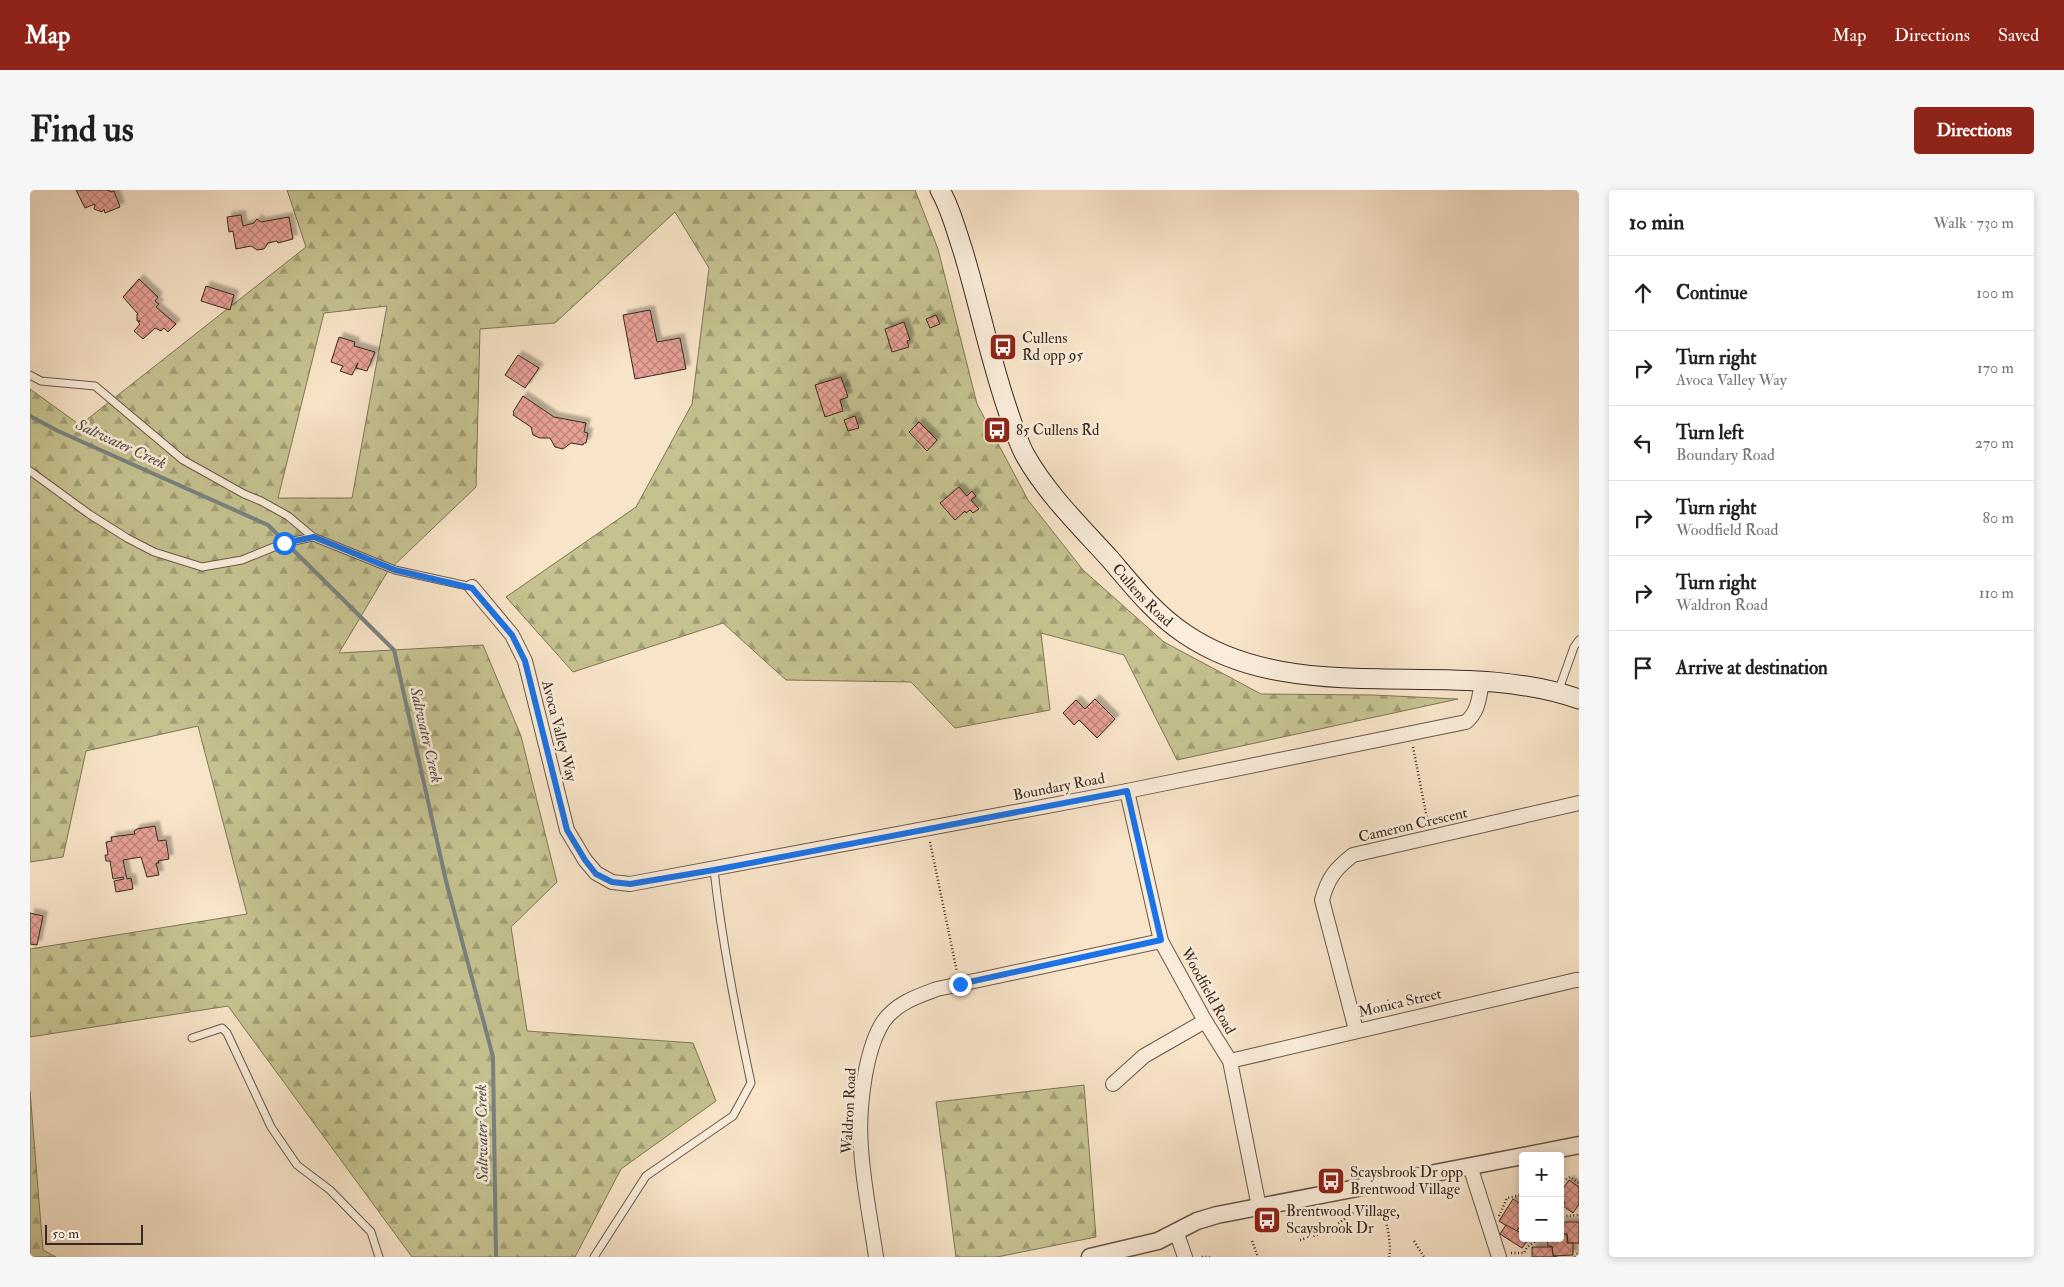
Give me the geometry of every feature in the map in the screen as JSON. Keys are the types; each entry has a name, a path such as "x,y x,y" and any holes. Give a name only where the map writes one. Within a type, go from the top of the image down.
{"main road":[{"name":"Cullens Road","path":"940,190 951,213 1008,411 1024,454 1049,491 1156,612 1186,635 1219,653 1248,664 1278,671 1315,676 1522,685 1558,692 1579,699"}],"street":[{"name":"Avoca Valley Way","path":"472,588 512,635 525,661 567,830 596,874 612,882"},
{"name":"Boundary Road","path":"612,882 630,884 714,870 1127,791 1466,722 1473,716 1477,708 1482,682"},
{"name":"Woodfield Road","path":"1127,791 1161,940 1205,1021 1230,1061 1259,1206"},
{"name":"Cameron Crescent","path":"1356,1030 1322,900 1326,887 1336,868 1353,855 1579,802"},
{"name":"Waldron Road","path":"876,1257 860,1147 862,1098 868,1055 884,1021 908,1000 938,989 1161,940"},
{"name":"Monica Street","path":"1230,1061 1356,1030 1579,980"},
{"path":"1113,1084 1144,1056 1205,1021"},
{"path":"1543,1152 1579,1145"},
{"path":"1090,1257 1158,1241 1204,1219 1259,1206 1519,1157"},
{"path":"1470,1166 1499,1257"},
{"path":"1176,1231 1185,1257"}],"lane":[{"path":"30,375 41,381 95,386 183,460 288,516 314,537 395,570 472,588"},
{"path":"30,471 89,514 127,538 154,552 202,567 242,560 284,543 314,537"},
{"path":"1558,692 1574,647 1579,640"},
{"path":"594,1257 646,1176 733,1116 752,1083 729,977 714,870"},
{"path":"192,1038 222,1028 227,1033 276,1134 297,1165 330,1190 371,1232 379,1257"}],"path":[{"path":"1413,747 1428,824"},
{"path":"930,842 960,984"},
{"path":"1564,1181 1570,1177 1579,1182"},
{"path":"1489,1223 1497,1219 1507,1198 1519,1196"},
{"path":"1300,1240 1327,1231 1354,1212 1370,1208 1381,1210 1385,1216 1390,1241 1391,1251 1389,1257"},
{"path":"1564,1217 1579,1215"},
{"path":"1252,1241 1258,1257"},
{"path":"1414,1242 1424,1257"},
{"path":"1499,1257 1515,1252 1524,1253 1527,1247 1534,1242"},
{"path":"1575,1257 1579,1250"},
{"path":"1202,1257 1212,1257"}],"green space":[{"path":"287,190 915,190 938,249 977,404 1028,500 1083,570 1164,642 1261,694 1373,695 1458,699 1177,760 1124,655 1041,633 1050,710 955,728 911,682 786,680 723,623 573,672 506,597 636,507 692,404 709,268 675,212 555,323 480,329 476,487 388,571 339,653 483,645 521,736 557,882 511,927 527,1031 693,1043 716,1101 621,1169 575,1257 412,1257 228,1006 30,1037 30,949 247,914 198,726 86,751 63,857 30,862 30,389 80,425 306,247","holes":["387,306 352,498 278,498 324,313"]},
{"path":"1084,1085 1096,1237 997,1257 956,1257 936,1102"},
{"path":"30,1091 43,1250 56,1257 30,1257"}],"building":[{"path":"76,190 114,191 120,207 105,213 104,209 102,212 94,209 95,204 85,208"},
{"path":"241,215 243,226 254,223 257,219 261,222 289,217 293,239 278,243 277,241 268,243 264,249 257,250 251,246 236,249 233,231 229,232 227,217"},
{"path":"139,279 158,297 155,301 159,304 156,307 176,324 168,332 164,328 161,331 155,328 143,339 134,331 140,324 138,322 140,321 137,321 138,314 123,297"},
{"path":"206,286 234,295 230,310 201,301"},
{"path":"650,310 657,342 680,338 686,369 635,379 623,315"},
{"path":"936,315 940,324 930,328 926,319"},
{"path":"904,322 910,340 907,341 909,347 892,352 885,329"},
{"path":"339,337 355,342 354,346 375,352 367,371 356,368 358,363 352,375 340,371 343,366 331,362"},
{"path":"518,355 539,368 525,388 505,375"},
{"path":"841,377 848,397 840,400 843,411 825,417 815,385"},
{"path":"523,396 554,417 586,423 584,432 588,433 586,443 583,445 571,443 563,449 555,447 550,438 540,438 533,435 531,427 513,415"},
{"path":"855,416 859,428 848,431 844,420"},
{"path":"919,422 937,440 927,451 909,432"},
{"path":"959,487 967,496 972,491 976,496 971,500 979,509 973,513 970,510 966,513 965,511 955,520 940,503"},
{"path":"1095,699 1115,719 1097,738 1079,720 1074,725 1063,713 1076,700 1085,709"},
{"path":"155,826 158,841 166,840 169,859 156,863 159,875 147,877 141,857 123,860 127,879 131,878 133,889 116,892 114,881 124,879 123,877 113,879 110,861 106,861 105,855 108,855 106,842 112,841 111,837 135,834 134,831 137,829"},
{"path":"30,913 43,916 37,945 30,944"},
{"path":"1569,1180 1579,1187 1579,1204 1573,1213 1564,1207 1564,1187"},
{"path":"1513,1199 1519,1203 1519,1228 1516,1232 1499,1221"},
{"path":"1564,1222 1579,1222 1579,1243 1568,1243 1567,1234 1564,1233"},
{"path":"1506,1225 1519,1232 1519,1242 1526,1242 1522,1248 1500,1234"},
{"path":"1564,1234 1567,1234 1567,1243 1573,1243 1573,1255 1553,1256 1552,1246 1548,1246 1548,1242 1564,1242"},
{"path":"1532,1247 1552,1247 1553,1256 1557,1257 1532,1257"}],"waterway":[{"name":"Saltwater Creek","path":"30,416 58,431 268,525 394,650 446,881 493,1057 496,1257"}],"place":[{"name":"Cullens Rd opp 95","path":"1003,347"},
{"name":"85 Cullens Rd","path":"997,430"},
{"name":"Scaysbrook Dr opp Brentwood Village","path":"1331,1181"},
{"name":"Brentwood Village, Scaysbrook Dr","path":"1267,1220"}],"route":[{"path":"284,543 314,537 395,570 472,588 512,635 525,661 567,830 596,874 612,882 630,884 714,870 1127,791 1161,940 960,984"}]}
